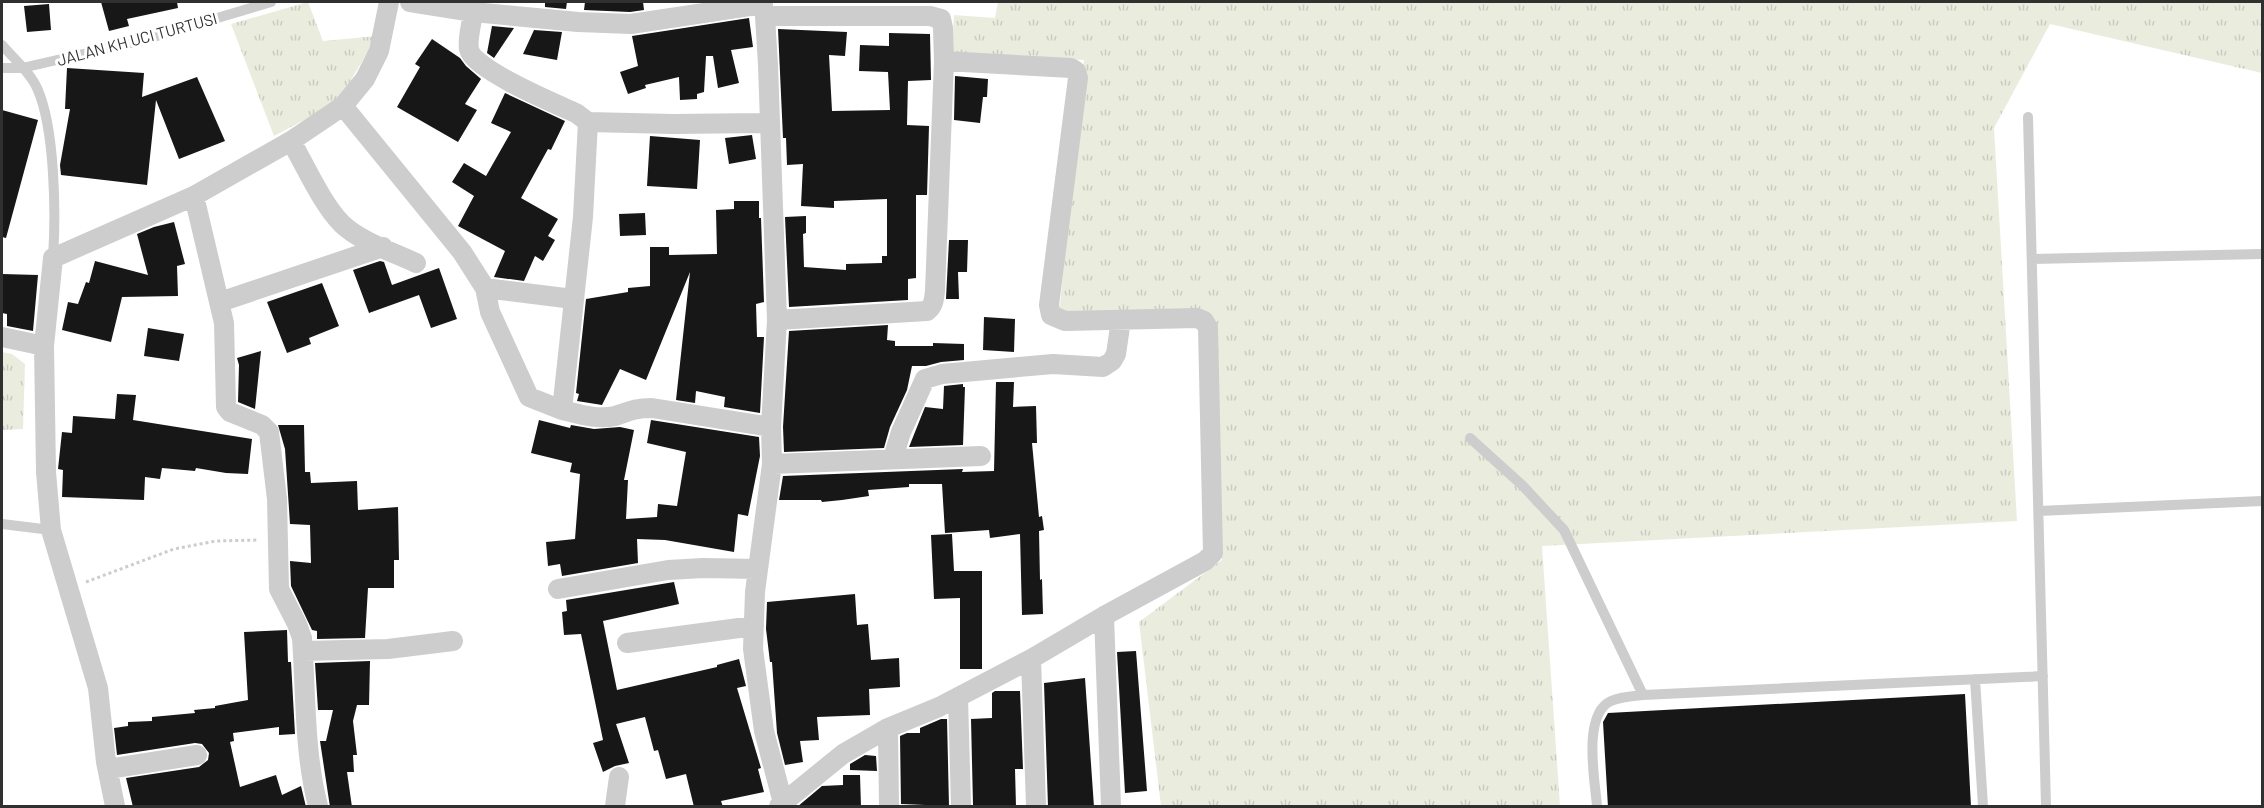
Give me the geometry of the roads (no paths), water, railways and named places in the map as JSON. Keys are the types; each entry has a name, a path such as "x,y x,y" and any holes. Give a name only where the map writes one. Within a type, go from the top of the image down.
{"street":[{"path":"115,807 92,660 67,588 51,530 46,472 44,346 53,258 194,196 291,141 342,106 365,79 379,51 389,2"},
{"path":"410,2 473,12 530,9 578,22 631,24 764,7 930,16 940,19 943,28 944,61 934,303 927,311 777,320"},
{"path":"764,7 777,320 771,428 772,464 758,569 753,649 764,731 781,805 843,754 888,728 958,697 1031,659 1205,561 1213,553 1208,328 1204,321 1197,318 1065,321 1051,315 1048,305 1078,78 1076,70 1059,67 944,61"},
{"path":"473,12 469,50 474,58 488,70 576,113 588,122 770,123"},
{"path":"342,106 462,252 485,288 490,312 529,397 562,410 595,417 613,416 635,408 652,408 771,428"},
{"path":"562,410 583,217 588,122"},
{"path":"291,141 333,213 344,226 416,263"},
{"path":"194,196 220,302 226,343 226,407 228,411 262,425 269,432 277,499 279,588 302,638 308,739 313,788 318,807"},
{"path":"220,302 383,247"},
{"path":"485,288 573,299"},
{"path":"893,458 910,410 925,379 942,374 1053,364 1103,367 1112,361 1116,354 1121,320"},
{"path":"2,337 44,346"},
{"path":"772,464 981,456"},
{"path":"558,589 668,570 758,569"},
{"path":"1104,616 1111,807"},
{"path":"627,643 754,626"},
{"path":"303,651 388,649 453,641"},
{"path":"1031,659 1036,807"},
{"path":"958,697 962,807"},
{"path":"888,728 889,807"},
{"path":"108,769 197,755"},
{"path":"615,807 620,777"}],"lane":[{"name":"JALAN KH UCI TURTUSI","path":"2,68 22,68 140,41 271,2"},
{"path":"2,45 36,85 42,101 52,165 53,258"},
{"path":"2028,117 2046,807"},
{"path":"2032,259 2262,254"},
{"path":"1470,438 1522,485 1564,530 1643,694"},
{"path":"2039,511 2262,501"},
{"path":"2,524 51,530"},
{"path":"1597,807 1592,741 1598,711 1610,701 1643,694 2043,676"},
{"path":"1975,679 1983,807"}]}
